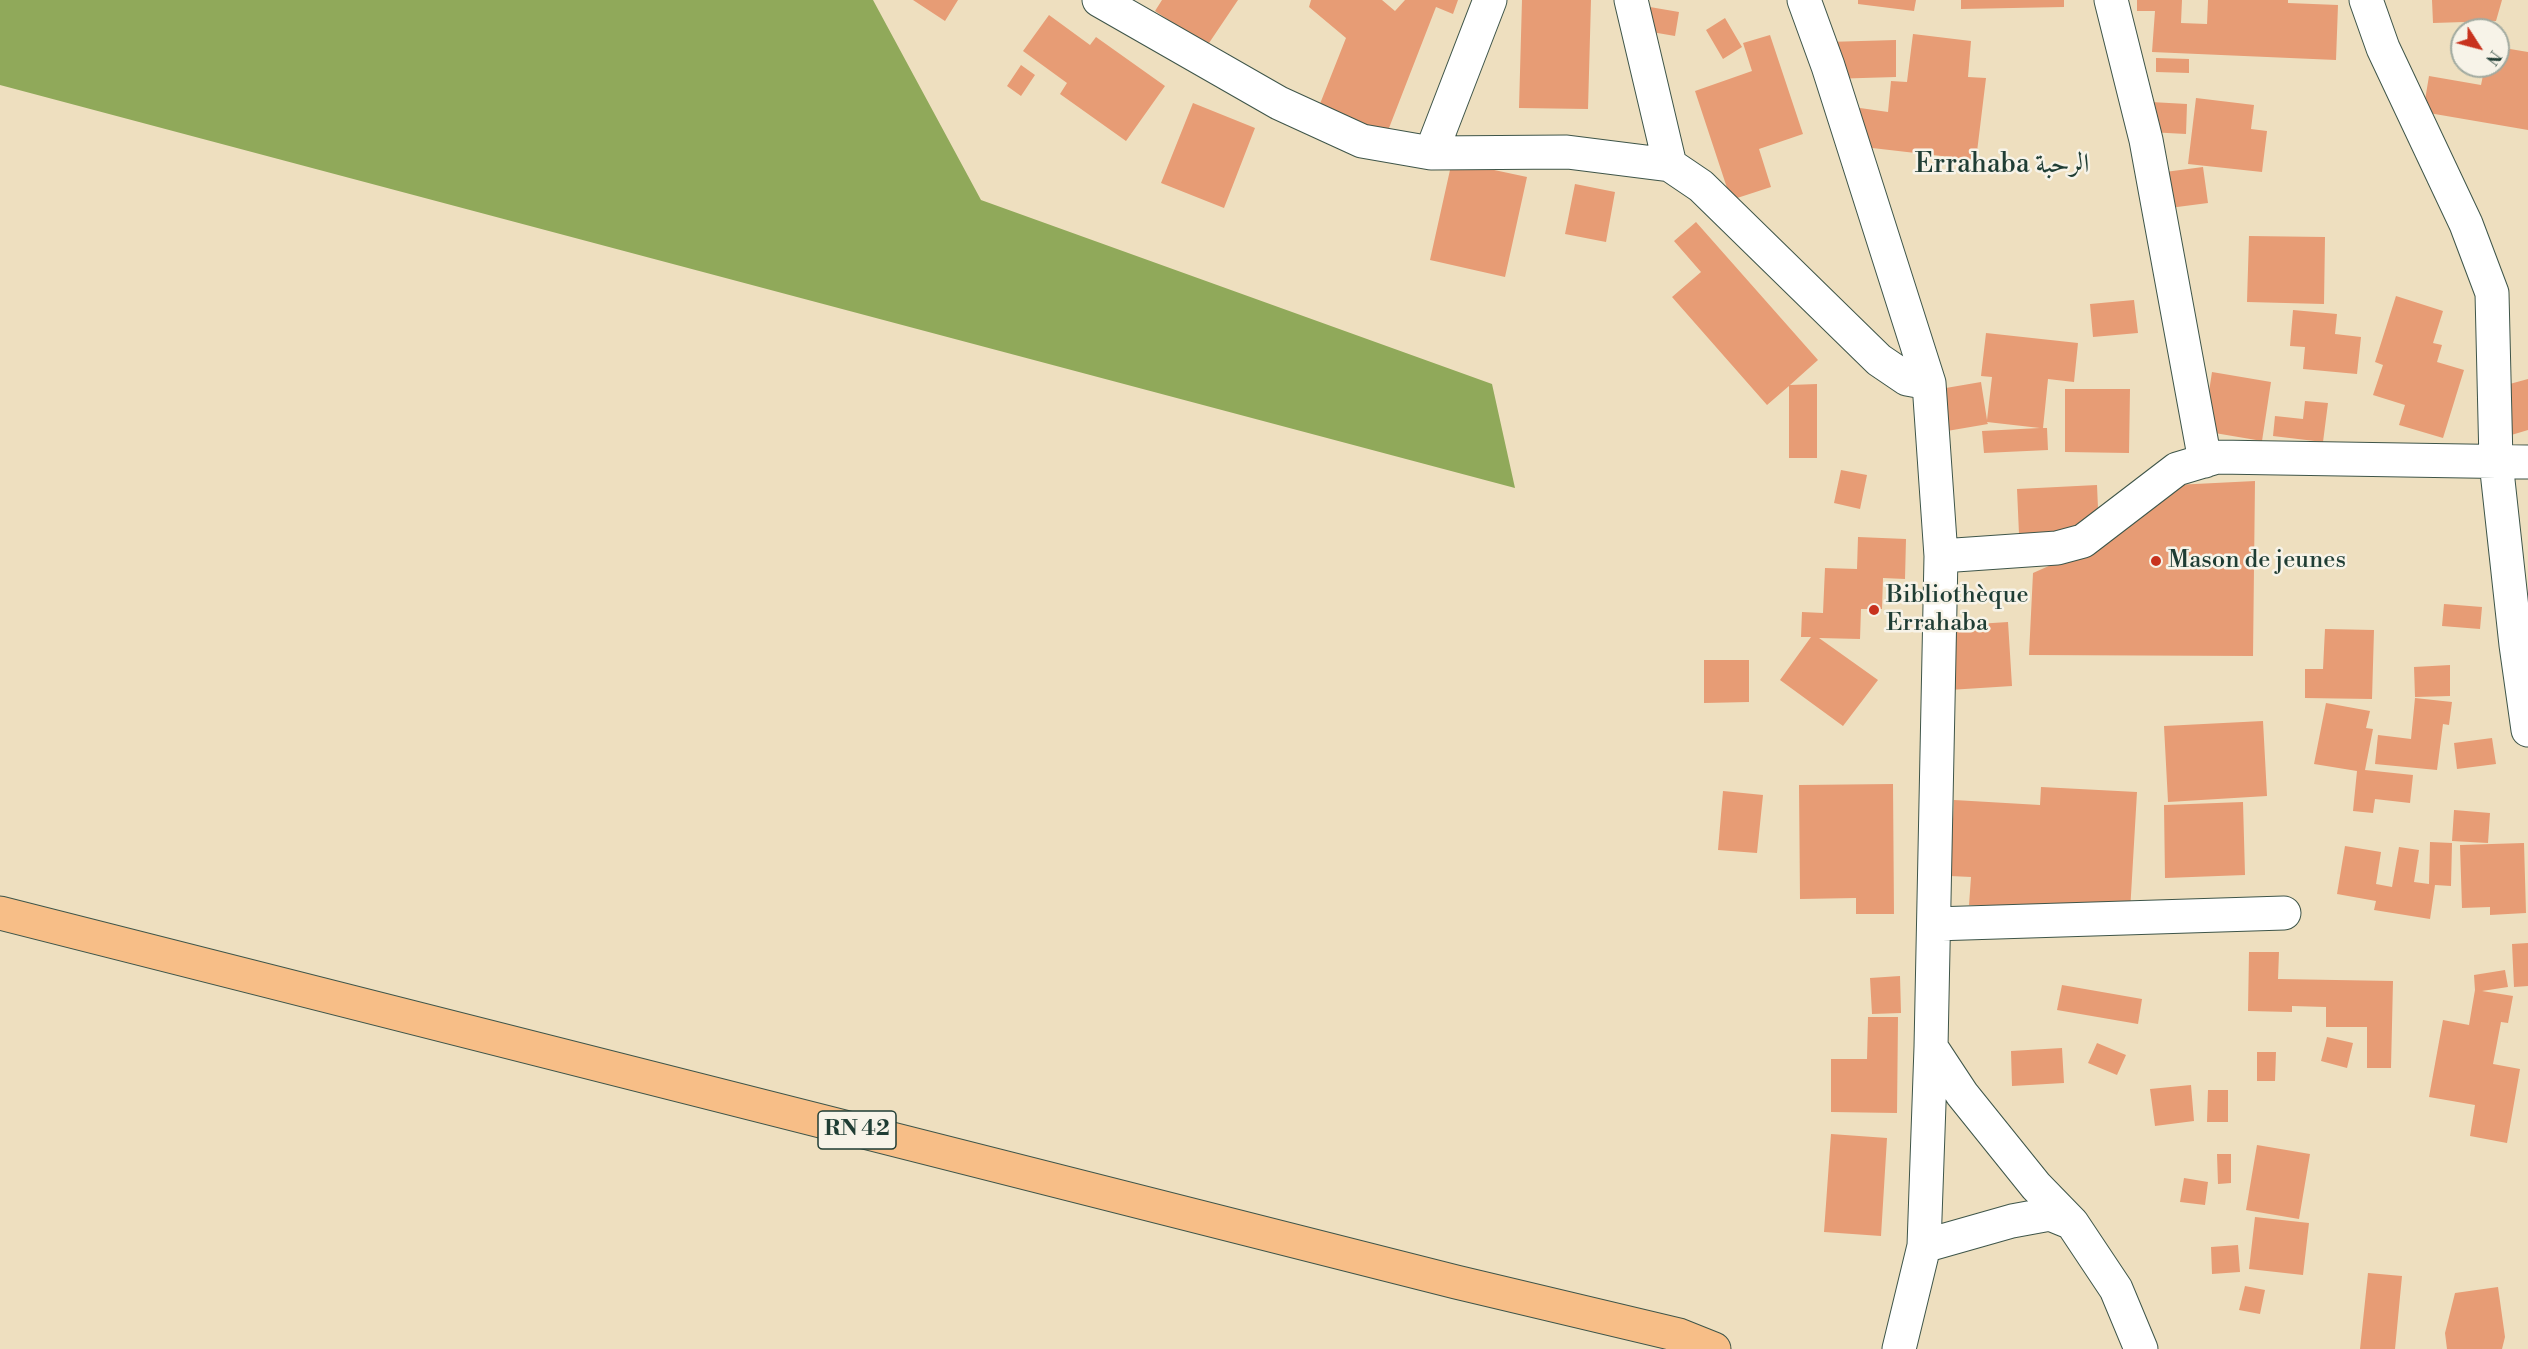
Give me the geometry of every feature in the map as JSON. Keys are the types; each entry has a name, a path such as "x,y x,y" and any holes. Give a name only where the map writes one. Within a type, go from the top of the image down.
{"main road":[{"name":"RN 42","path":"0,913 1444,1279 1679,1335 1714,1349"}],"street":[{"path":"1100,0 1279,103 1362,141 1431,153 1566,152 1670,165 1701,186 1879,360 1907,379 1929,383"},
{"path":"1431,153 1490,0"},
{"path":"1631,0 1670,165"},
{"path":"1804,0 1828,66 1929,383 1941,556 1931,1047 1924,1246 1899,1349"},
{"path":"2110,0 2146,140 2205,460"},
{"path":"2366,0 2383,48 2466,224 2492,293 2512,462 2516,645 2528,730"},
{"path":"1941,556 2057,548 2083,541 2177,469 2217,457 2512,462"},
{"path":"1934,924 2284,913"},
{"path":"1931,1047 1962,1094 2036,1186 2072,1223 2116,1289 2140,1349"},
{"path":"1924,1246 2012,1221 2050,1214 2072,1223"}],"green space":[{"path":"0,0 873,0 981,200 1492,384 1515,488 0,85"}],"building":[{"path":"913,0 958,0 945,21"},
{"path":"1162,0 1238,0 1207,46 1155,11"},
{"path":"1311,0 1382,0 1395,11 1405,0 1458,0 1453,14 1436,7 1382,146 1314,119 1346,38 1309,7"},
{"path":"1522,0 1591,0 1588,109 1519,108"},
{"path":"1858,0 1916,0 1914,11 1858,4"},
{"path":"1961,0 2064,0 2064,7 1961,9"},
{"path":"2137,0 2182,0 2181,23 2207,24 2208,0 2288,0 2288,3 2338,5 2336,60 2152,52 2155,11 2137,11"},
{"path":"2432,0 2502,0 2497,18 2450,18 2450,22 2433,23"},
{"path":"1644,6 1679,12 1675,36 1640,30"},
{"path":"1049,15 1090,45 1096,37 1165,86 1126,141 1060,94 1067,83 1023,51"},
{"path":"1725,18 1742,47 1723,59 1706,30"},
{"path":"1913,34 1971,41 1968,77 1986,78 1976,160 1855,146 1860,108 1888,112 1891,81 1907,82"},
{"path":"1770,35 1803,134 1759,149 1771,187 1731,200 1695,91 1752,71 1743,43"},
{"path":"1896,40 1896,77 1829,79 1827,42"},
{"path":"2510,49 2528,52 2528,130 2423,112 2429,76 2481,85 2482,78 2510,78"},
{"path":"2156,58 2189,59 2189,73 2156,72"},
{"path":"1021,65 1035,75 1021,96 1007,86"},
{"path":"2196,98 2254,105 2251,129 2267,131 2262,172 2188,164"},
{"path":"2151,102 2187,104 2186,134 2149,132"},
{"path":"1193,103 1255,128 1224,208 1161,183"},
{"path":"1452,161 1527,177 1505,277 1430,260"},
{"path":"2203,167 2208,203 2154,210 2150,174"},
{"path":"1575,184 1615,192 1606,242 1565,234"},
{"path":"1696,222 1818,360 1790,385 1817,384 1817,458 1789,458 1789,386 1767,405 1672,297 1701,272 1674,241"},
{"path":"2249,236 2325,237 2324,304 2247,302"},
{"path":"2396,296 2443,311 2433,343 2442,345 2437,362 2464,370 2443,438 2399,425 2405,405 2373,395 2383,365 2375,362"},
{"path":"2134,300 2138,333 2093,337 2090,304"},
{"path":"2293,310 2337,314 2335,334 2361,337 2357,374 2303,369 2305,347 2290,346"},
{"path":"1986,333 2078,343 2074,382 2048,379 2043,428 2047,428 2048,450 1984,453 1982,431 2040,428 1987,422 1988,424 1947,431 1940,389 1981,382 1987,420 1992,377 1981,376"},
{"path":"2212,372 2271,382 2262,441 2203,431"},
{"path":"2528,379 2528,430 2508,436 2495,388"},
{"path":"2065,389 2130,389 2129,453 2065,452"},
{"path":"2305,401 2328,403 2323,442 2273,436 2275,416 2303,419"},
{"path":"1841,470 1867,475 1860,509 1834,503"},
{"name":"Mason de jeunes","path":"2255,481 2253,656 2029,655 2033,573 2085,550 2175,485"},
{"path":"2097,485 2099,531 2019,534 2017,489"},
{"path":"1858,537 1906,539 1905,579 1883,578 1882,609 1861,609 1860,639 1819,638 1878,680 1843,726 1780,680 1811,637 1801,637 1802,612 1823,613 1825,568 1857,569"},
{"path":"2444,604 2482,607 2480,629 2442,626"},
{"path":"2008,622 2012,686 1949,690 1946,626"},
{"path":"2325,629 2374,630 2372,699 2305,698 2305,669 2323,669"},
{"path":"1704,660 1749,660 1749,702 1704,703"},
{"path":"2450,665 2450,696 2415,697 2414,667"},
{"path":"2415,698 2452,702 2449,725 2443,724 2437,770 2375,764 2378,735 2411,739"},
{"path":"2326,703 2370,711 2366,728 2373,729 2365,770 2413,775 2410,803 2375,799 2373,813 2353,811 2357,771 2314,764"},
{"path":"2263,721 2267,796 2168,802 2164,726"},
{"path":"2492,738 2496,764 2457,769 2454,743"},
{"path":"1893,784 1894,914 1856,914 1856,898 1800,899 1799,785"},
{"path":"2041,787 2137,792 2130,912 1969,905 1971,877 1950,876 1954,800 2040,805"},
{"path":"1723,791 1763,795 1757,853 1718,850"},
{"path":"2243,802 2245,875 2165,878 2164,805"},
{"path":"2454,810 2490,813 2488,843 2452,841"},
{"path":"2430,842 2452,843 2451,886 2435,885 2430,919 2374,910 2376,901 2337,894 2345,846 2381,852 2376,884 2392,887 2399,847 2419,850 2414,882 2429,884"},
{"path":"2524,843 2526,913 2490,915 2490,907 2462,908 2460,845"},
{"path":"2528,943 2528,986 2514,987 2512,944"},
{"path":"2249,952 2279,952 2278,979 2393,981 2391,1068 2367,1068 2367,1027 2326,1027 2326,1007 2292,1006 2292,1012 2248,1011"},
{"path":"2505,970 2508,987 2482,991 2513,996 2508,1023 2501,1022 2493,1064 2520,1069 2507,1143 2470,1136 2475,1105 2429,1097 2443,1020 2469,1025 2475,990 2474,975"},
{"path":"1900,976 1901,1013 1872,1014 1870,978"},
{"path":"2062,985 2142,999 2138,1024 2057,1010"},
{"path":"1868,1017 1898,1017 1897,1113 1831,1112 1831,1059 1867,1059"},
{"path":"2327,1037 2353,1043 2347,1068 2321,1061"},
{"path":"2097,1043 2126,1055 2117,1075 2088,1063"},
{"path":"2062,1048 2064,1083 2012,1086 2011,1051"},
{"path":"2257,1052 2276,1052 2275,1081 2257,1081"},
{"path":"2191,1085 2194,1121 2155,1126 2150,1089"},
{"path":"2208,1090 2228,1090 2228,1122 2207,1122"},
{"path":"1831,1134 1887,1138 1881,1236 1824,1232"},
{"path":"2257,1145 2310,1154 2299,1219 2246,1210"},
{"path":"2217,1154 2231,1154 2231,1183 2218,1184"},
{"path":"2184,1178 2208,1182 2205,1205 2180,1202"},
{"path":"2255,1217 2309,1223 2303,1275 2249,1269"},
{"path":"2238,1245 2240,1272 2212,1274 2211,1247"},
{"path":"2368,1273 2402,1276 2395,1349 2360,1349"},
{"path":"2245,1286 2265,1290 2260,1314 2239,1310"},
{"path":"2498,1287 2505,1337 2502,1349 2447,1349 2445,1333 2455,1293"}],"place":[{"name":"Mason de jeunes","path":"2156,561"},
{"name":"Bibliothèque Errahaba","path":"1874,610"}],"district":[{"name":"Errahaba الرحبة","path":"2002,166"}]}
